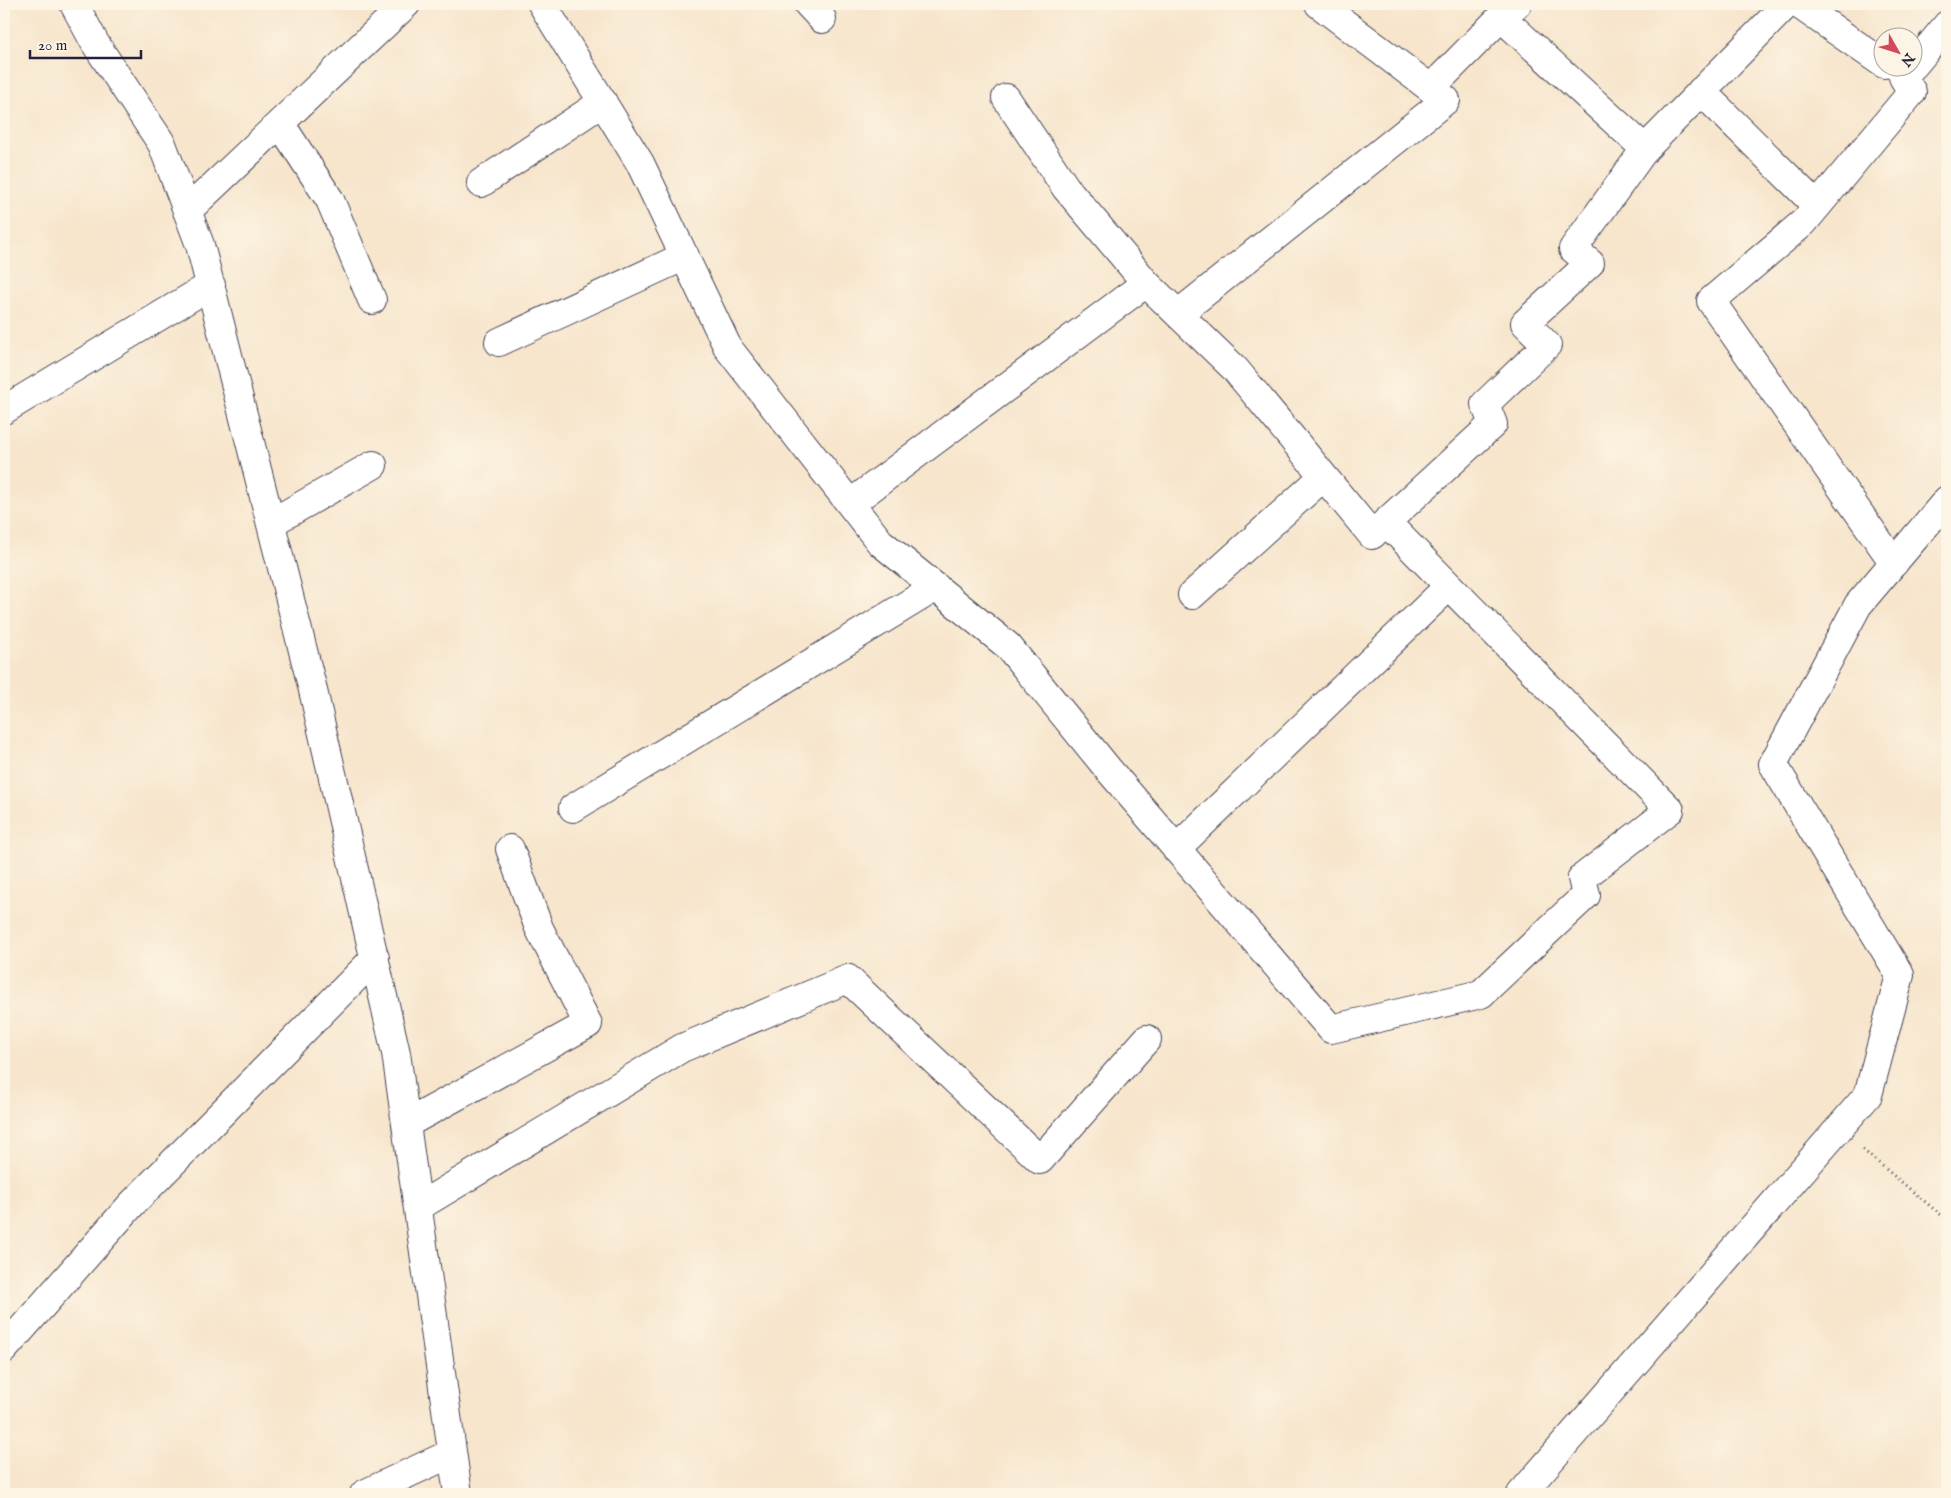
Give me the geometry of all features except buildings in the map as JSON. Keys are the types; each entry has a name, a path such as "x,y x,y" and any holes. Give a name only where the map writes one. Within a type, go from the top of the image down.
{"street":[{"path":"74,4 96,43 162,144 200,245 211,285 312,686 396,1053 458,1494"},
{"path":"187,211 406,4"},
{"path":"542,4 640,163 728,348 880,542 1008,646 1176,849 1331,1029 1481,994 1586,895 1582,878 1670,810 1386,522"},
{"path":"1178,314 1446,100 1320,4"},
{"path":"1006,98 1066,188 1146,283 1235,369 1372,535 1493,424 1485,404 1547,345 1525,323 1590,263 1573,249 1645,149 1787,4"},
{"path":"1798,4 1874,52"},
{"path":"1431,88 1509,11 1645,149"},
{"path":"1924,46 1947,25"},
{"path":"1894,563 1712,301 1804,222 1912,92 1905,78"},
{"path":"1701,91 1817,206"},
{"path":"481,183 603,102"},
{"path":"280,123 330,200 372,300"},
{"path":"499,342 685,256"},
{"path":"851,504 1146,283"},
{"path":"4,410 211,285"},
{"path":"271,523 373,465"},
{"path":"1192,595 1323,476"},
{"path":"1521,1494 1868,1095 1900,975 1773,764 1858,606 1947,500"},
{"path":"1176,849 1449,586"},
{"path":"573,808 936,587"},
{"path":"406,1124 588,1024 540,928 510,850"},
{"path":"4,1349 131,1205 374,958"},
{"path":"418,1207 682,1048 848,978 1040,1160 1148,1039"},
{"path":"364,1494 452,1453"}],"path":[{"path":"1838,1130 1947,1220"}]}
